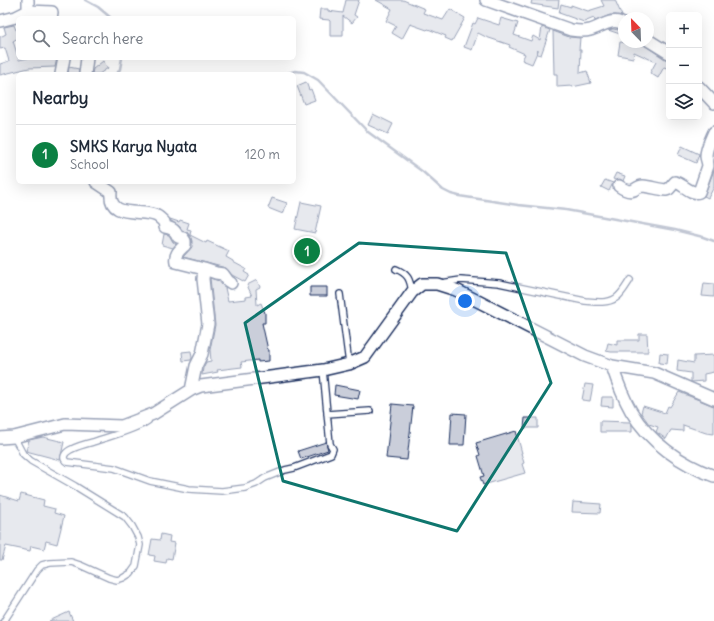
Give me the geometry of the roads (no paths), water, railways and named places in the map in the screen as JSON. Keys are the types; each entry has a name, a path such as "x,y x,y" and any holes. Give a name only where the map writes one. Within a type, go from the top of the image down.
{"street":[{"path":"486,0 571,30 589,31 603,25 618,22"},
{"path":"17,16 28,5 52,12 51,16"},
{"path":"0,21 16,17"},
{"path":"654,44 666,51"},
{"path":"61,72 64,60"},
{"path":"85,72 87,60"},
{"path":"702,90 714,103"},
{"path":"619,186 626,190 633,190 641,186 666,190 669,189 675,182 678,182 694,193 699,192 708,166 706,152 714,132"},
{"path":"99,184 111,192 110,198 112,203 117,208 129,212 146,213 157,216 164,222 165,227 171,227 178,237 183,238 186,245 178,251 175,260 176,262 223,274 231,283"},
{"path":"191,390 196,366 202,354 208,324 203,279 204,269"},
{"path":"0,438 14,437 65,424 122,426 153,414 191,390 201,386 324,370 349,364 365,357 412,292 422,284 437,284 456,290 585,356 612,366 654,372 714,399"},
{"path":"612,366 630,411 640,425 658,444 681,461 702,472 714,476"}],"lane":[{"path":"396,269 408,277 412,292"},
{"path":"437,284 461,280 499,283 577,299 605,302 616,298 622,293 630,280"},
{"path":"340,294 349,364"},
{"path":"153,414 150,419 140,425 71,450 66,454 64,461 114,468 150,481 189,489 222,492 256,484 265,478 331,454 332,447 330,444 324,370"},
{"path":"328,414 370,411"},
{"path":"3,619 42,565 50,562 71,562 80,564 116,580 124,578 136,566 140,546 138,537 125,517 31,461 23,454 14,437"}],"waterway":[{"path":"85,0 98,7 109,16"},
{"path":"118,72 122,60"},
{"path":"292,72 304,72 318,80 368,132 423,172 443,190 451,194 518,205 566,210 675,230 714,241"}],"place":[{"name":"SMKS Karya Nyata","path":"307,251"}]}
